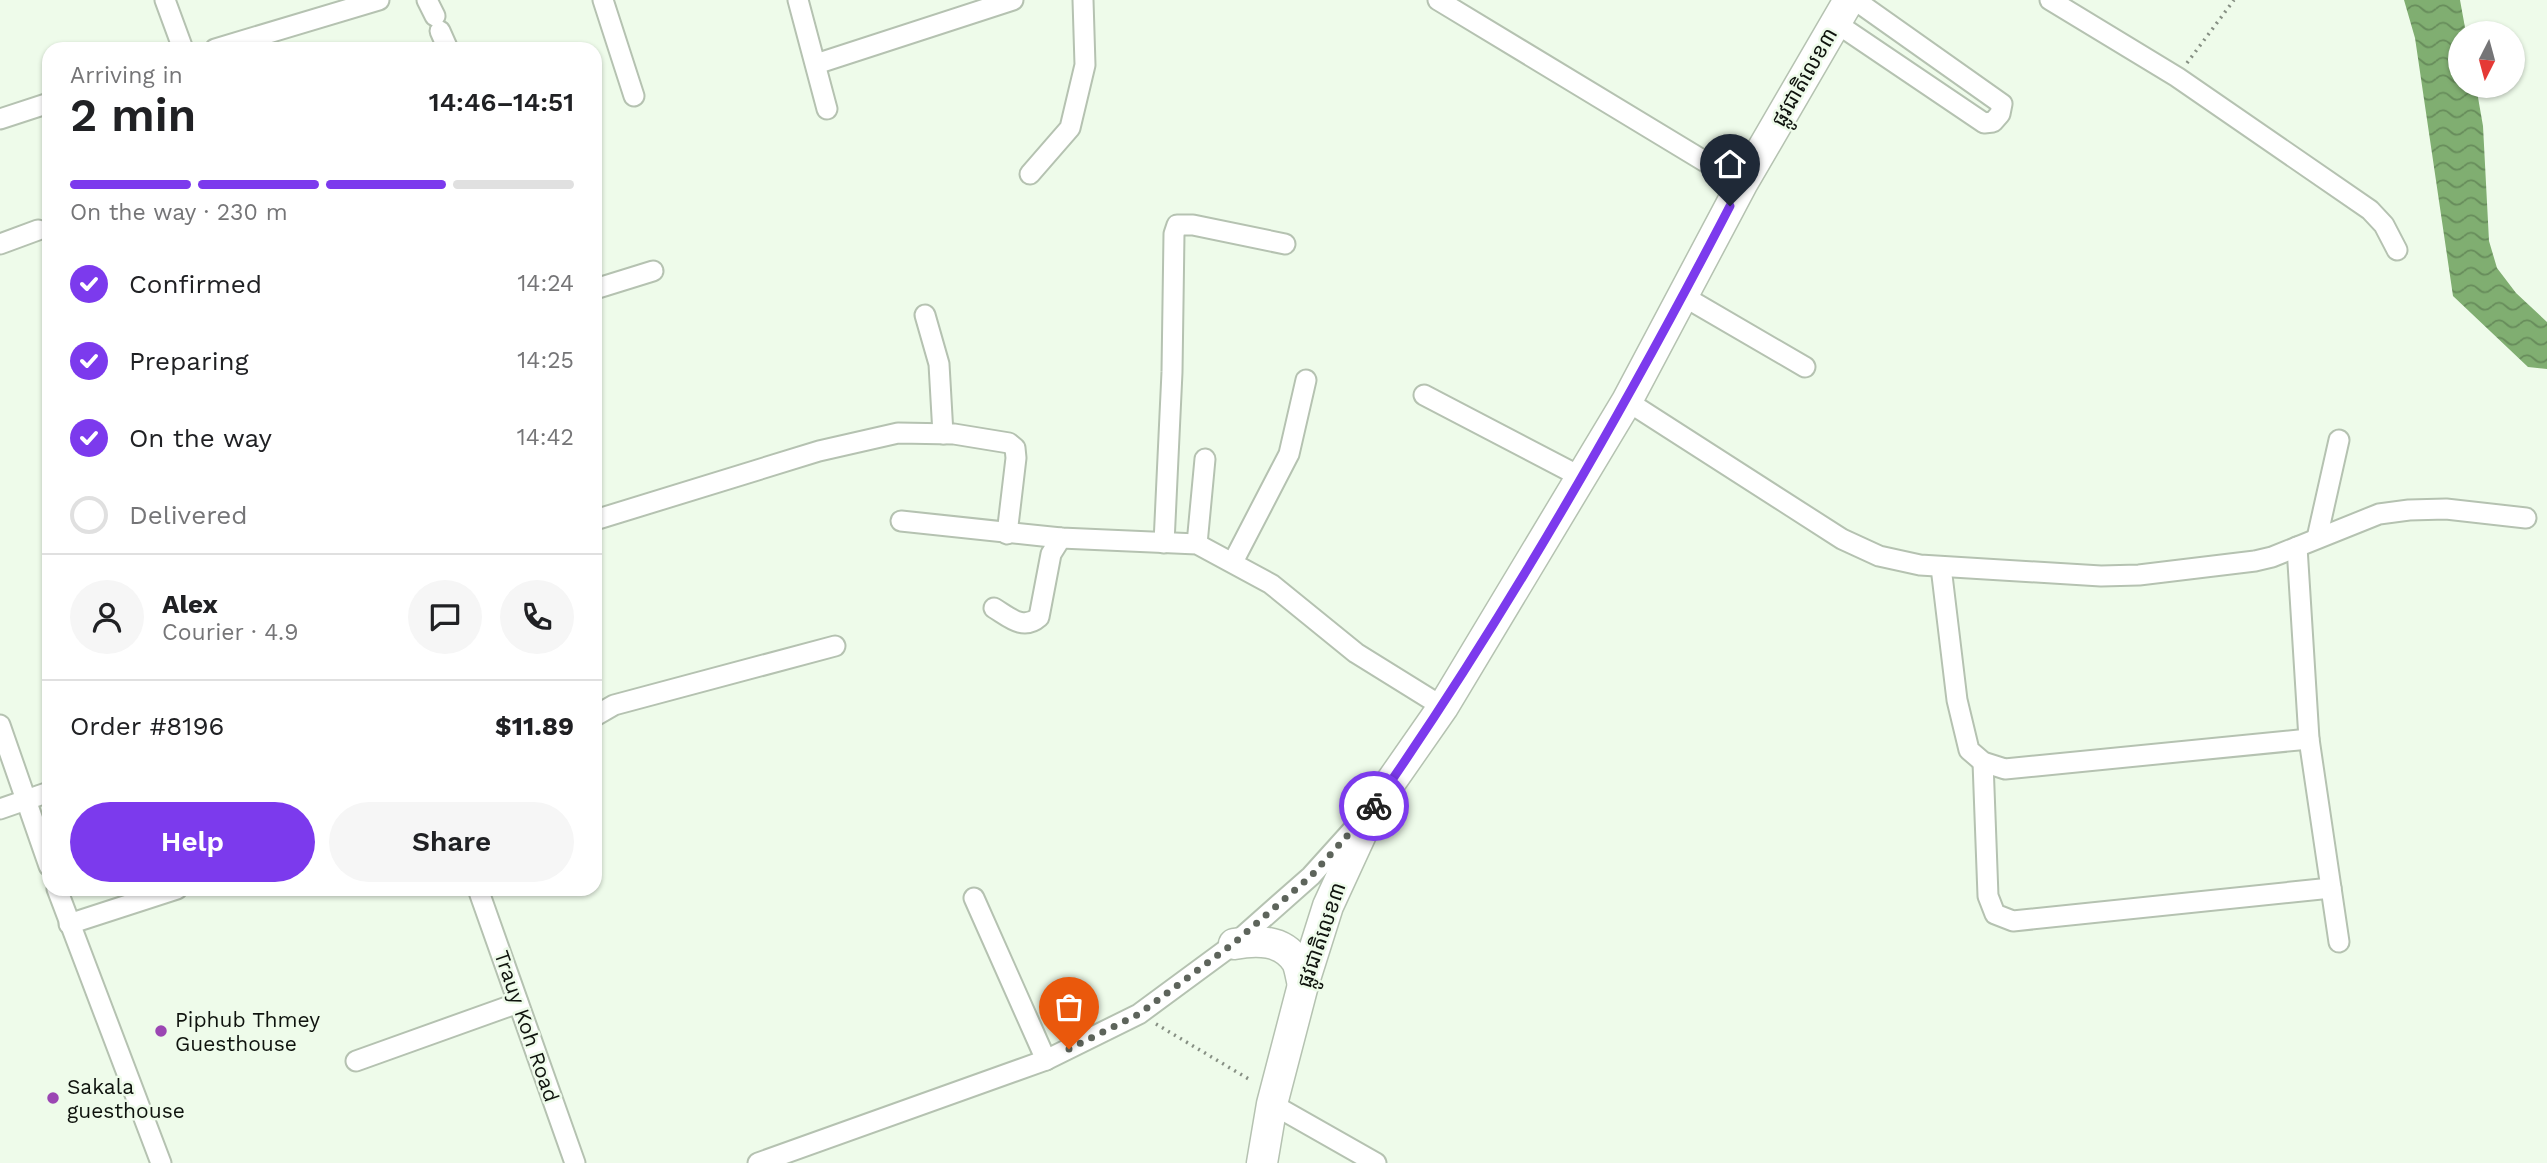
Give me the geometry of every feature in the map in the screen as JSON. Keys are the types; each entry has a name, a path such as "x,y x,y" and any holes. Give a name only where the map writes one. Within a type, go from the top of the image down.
{"highway":[{"name":"ផ្លូវជាតិលេខ៣","path":"1262,1163 1274,1100 1303,985 1328,906 1374,806 1443,708 1627,401 1742,184 1843,6"},
{"path":"1234,943 1260,940 1280,947 1296,962 1303,985"}],"street":[{"path":"166,0 181,42"},
{"path":"238,42 379,0"},
{"path":"603,0 634,96"},
{"path":"798,0 827,110"},
{"path":"816,64 1013,0"},
{"path":"1030,174 1070,128 1085,65 1083,0"},
{"path":"1438,0 1742,184"},
{"path":"2050,0 2177,77 2370,210 2384,225 2397,250"},
{"path":"1843,6 2002,104 2000,114 1993,122 1984,123 1843,6"},
{"path":"0,119 42,105"},
{"path":"1164,542 1172,372 1174,234 1177,225 1194,225 1285,244"},
{"path":"0,244 38,230"},
{"path":"602,287 653,271"},
{"path":"1683,296 1805,367"},
{"path":"925,315 939,364 943,434"},
{"path":"1233,562 1289,454 1306,380"},
{"path":"1424,395 1581,477"},
{"path":"1627,401 1842,539 1879,556 1920,565 2101,576 2139,575 2272,557 2379,514 2446,509 2526,518"},
{"path":"602,518 819,451 898,433 943,434 1009,443 1015,447 1007,534"},
{"path":"2317,538 2339,440"},
{"path":"1196,544 1205,459"},
{"path":"901,521 1007,534 1196,544 1271,584 1356,653 1443,708"},
{"path":"993,608 1019,623 1032,623 1039,617 1051,554 1060,538"},
{"path":"2297,547 2309,739 2339,942"},
{"path":"1941,567 1957,700 1969,750 1983,762 2005,769 2309,739"},
{"path":"602,712 614,705 835,646"},
{"path":"0,724 42,846"},
{"path":"1983,762 1988,896 1995,914 2013,921 2332,888"},
{"path":"0,809 42,794"},
{"path":"758,1163 1046,1060 1139,1014 1234,943 1311,876 1374,806"},
{"path":"59,896 161,1163"},
{"path":"69,924 155,896"},
{"name":"Trauy Koh Road","path":"480,896 575,1163"},
{"path":"974,898 1046,1060"},
{"path":"356,1061 518,1003"},
{"path":"1274,1100 1376,1163"}],"path":[{"path":"2177,77 2234,0"},
{"path":"1139,1014 1274,1100"}],"water":[{"path":"2404,0 2460,0 2464,21 2448,21 2448,98 2478,98 2483,126 2489,241 2497,268 2516,293 2547,322 2547,369 2528,367 2453,296 2415,38"}],"way so far":[{"path":"1069,1049 1139,1014 1234,943 1311,876 1374,806"}],"place":[{"name":"Piphub Thmey Guesthouse","path":"161,1031"},
{"name":"Sakala guesthouse","path":"53,1098"}],"route":[{"path":"1374,806 1443,708 1627,401 1730,206"}]}
